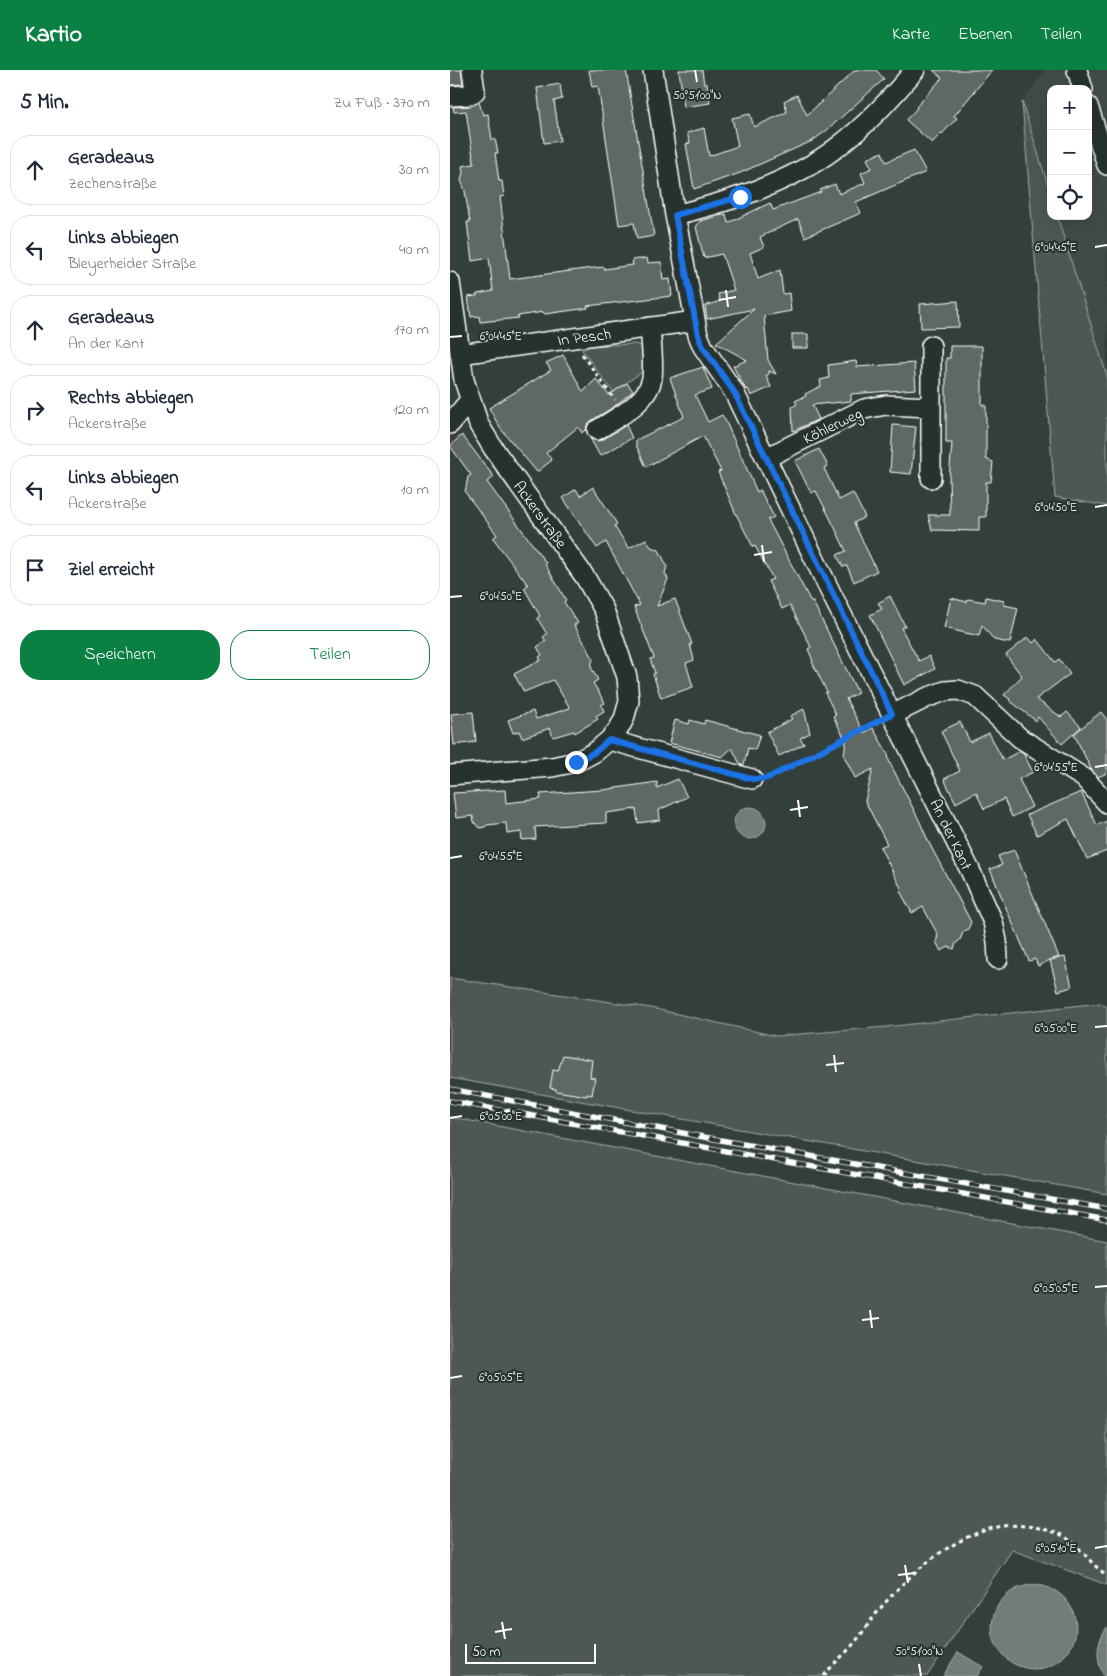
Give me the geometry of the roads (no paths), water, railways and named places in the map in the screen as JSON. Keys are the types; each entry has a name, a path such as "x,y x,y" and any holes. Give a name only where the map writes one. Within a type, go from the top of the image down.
{"street":[{"path":"450,96 470,94 475,91 472,70"},
{"name":"An der Kant","path":"653,70 675,215 695,320 703,347 734,392 970,870 992,922 997,941 998,959"},
{"path":"675,215 740,197 811,165 836,148 870,119 915,70"},
{"path":"1077,70 1082,85"},
{"path":"1092,118 1107,165"},
{"name":"Ackerstraße","path":"450,282 464,380 479,425 493,448 585,577 604,610 628,677 629,701 624,719 618,730 595,752 576,762 552,767 450,775"},
{"name":"In Pesch","path":"460,354 695,320"},
{"path":"597,430 623,414 649,388 652,378 650,327"},
{"path":"931,346 931,478"},
{"path":"450,424 470,400"},
{"name":"Köhlerweg","path":"766,458 842,418 864,409 886,405 931,407"},
{"path":"892,714 945,691 958,690 975,696 1020,738 1084,778 1107,803"},
{"path":"609,740 752,779"}],"railway":[{"path":"450,1089 698,1136 1107,1209"},
{"path":"450,1101 1107,1220"}]}
